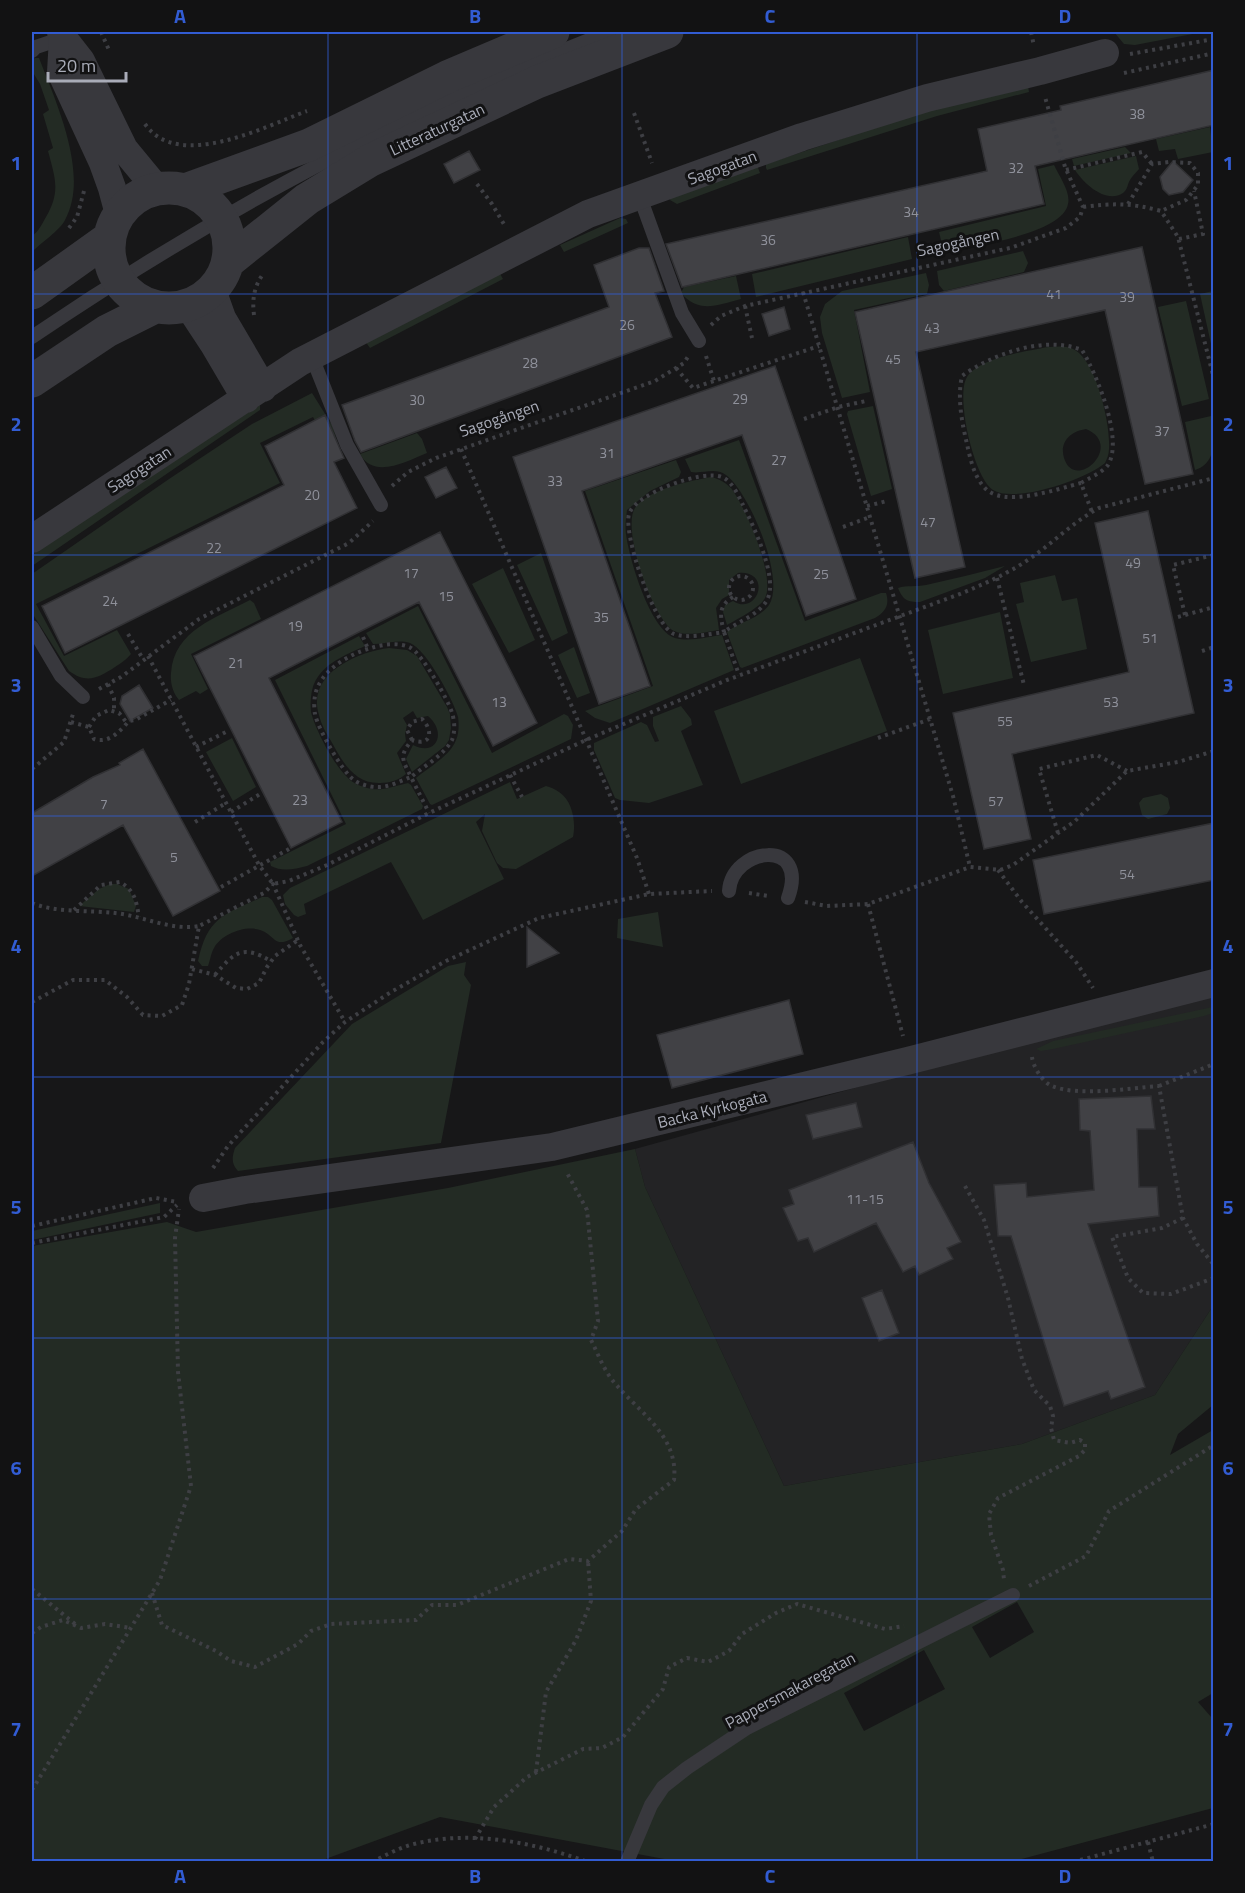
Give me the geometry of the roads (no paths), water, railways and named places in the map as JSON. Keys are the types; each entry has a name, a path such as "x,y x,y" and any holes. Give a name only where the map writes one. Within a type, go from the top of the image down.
{"street":[{"path":"32,293 114,226 135,198 171,189 309,145 447,77 553,32"},
{"name":"Litteraturgatan","path":"200,298 222,277 228,262 307,199 371,160 537,81 667,32"},
{"path":"62,35 81,61 124,150 171,189 209,203 221,218 229,239 228,262"},
{"path":"62,35 62,72 103,163 114,226 110,258 118,280 134,297 155,307 171,308 200,298 213,343 255,393"},
{"name":"Sagogatan","path":"32,539 300,362 588,214 802,137 927,98 1113,64"},
{"path":"32,381 107,331 155,307"},
{"name":"Backa Kyrkogata","path":"191,1200 245,1190 552,1147 907,1061 1214,983"}],"lane":[{"path":"32,337 118,280 221,218 438,104 553,53 609,32"},
{"path":"32,51 62,35"},
{"path":"651,193 682,313 699,341"},
{"path":"312,357 347,445 381,505"},
{"path":"32,627 61,676 83,697"},
{"path":"729,891 732,875 744,864 768,854 782,858 792,870 793,884 788,898"},
{"name":"Pappersmakaregatan","path":"627,1862 651,1805 663,1787 687,1768 747,1728 1009,1597"}]}
